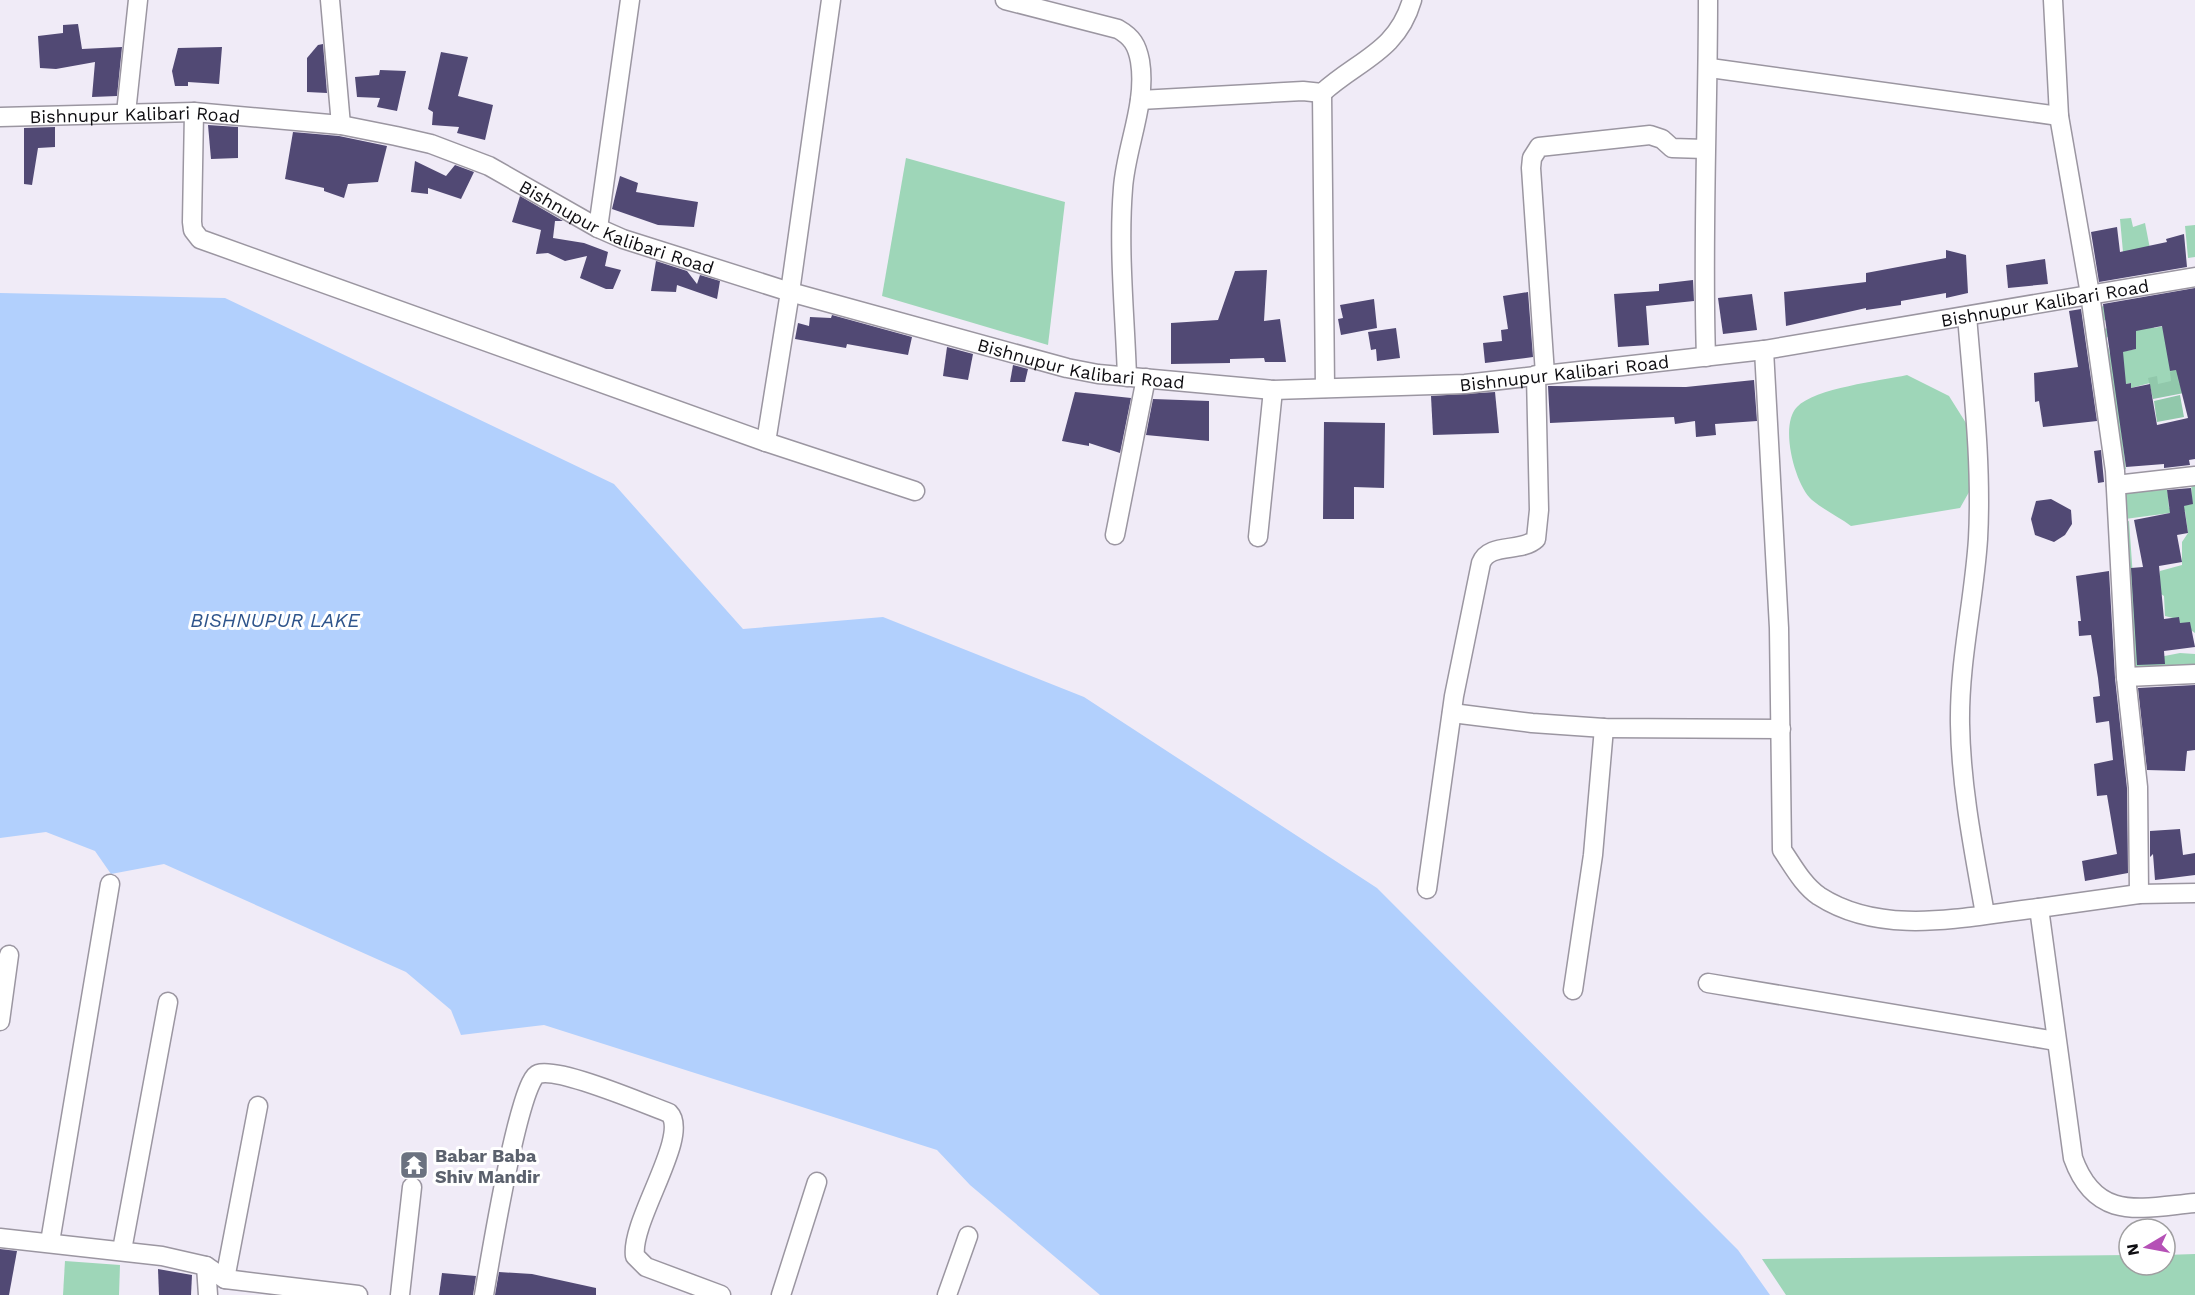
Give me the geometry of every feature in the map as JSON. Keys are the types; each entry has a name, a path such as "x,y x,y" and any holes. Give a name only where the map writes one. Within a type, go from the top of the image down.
{"street":[{"path":"126,113 138,0"},
{"path":"330,0 340,125"},
{"path":"598,228 630,0"},
{"path":"766,442 790,292 831,0"},
{"path":"1005,0 1118,29 1131,37 1137,47 1140,63 1140,100 1125,167 1122,203 1127,377"},
{"path":"1140,100 1303,91 1322,93 1398,34 1407,19 1412,0"},
{"path":"1706,357 1703,281 1705,149 1710,68 1708,0"},
{"path":"2054,0 2060,117 2091,294 2116,485 2126,676 2138,787 2139,894"},
{"path":"1710,68 2060,117"},
{"path":"1322,93 1324,388"},
{"path":"195,112 192,222 193,230 200,239 766,442 915,491"},
{"name":"Bishnupur Kalibari Road","path":"0,117 195,112 340,125 431,144 458,153 507,175 598,228 623,239 790,292 1067,368 1127,377 1273,390 1465,384 1764,350 2195,277"},
{"path":"1426,890 1452,713 1483,559 1503,549 1525,547 1536,539 1539,510 1541,375 1531,168 1534,150 1539,147 1650,135 1662,139 1672,148 1705,149"},
{"path":"1967,316 1979,496 1977,542 1960,671 1960,726 1965,788 1985,914"},
{"path":"1764,350 1779,628 1782,849 1799,876 1819,896 1863,917 1892,921 1985,914 2139,894 2195,893"},
{"path":"1115,535 1146,378"},
{"path":"1258,537 1273,390"},
{"path":"2116,485 2195,476"},
{"path":"2126,676 2195,674"},
{"path":"1452,713 1532,723 1604,728 1781,729"},
{"path":"1573,990 1593,855 1604,728"},
{"path":"50,1242 110,884"},
{"path":"2039,908 2073,1158 2081,1179 2093,1194 2109,1204 2130,1208 2195,1203"},
{"path":"0,1021 9,955"},
{"path":"1708,983 2056,1041"},
{"path":"122,1250 168,1002"},
{"path":"484,1295 520,1110 530,1080 535,1074 544,1073 556,1074 614,1092 669,1113 674,1118 676,1129 659,1180 637,1231 633,1246 635,1256 646,1267 721,1295"},
{"path":"225,1279 258,1106"},
{"path":"781,1295 817,1182"},
{"path":"400,1295 412,1187"},
{"path":"947,1295 968,1236"},
{"path":"0,1238 122,1250 206,1266 225,1279 273,1290 349,1294"},
{"path":"206,1266 208,1295"}],"green space":[{"path":"906,158 1065,202 1048,345 882,296"},
{"path":"2131,218 2133,227 2145,223 2151,254 2123,252 2120,219"},
{"path":"2195,225 2195,257 2188,258 2185,226"},
{"path":"2104,306 2106,320 2102,321 2103,329 2109,328 2109,336 2106,338 2110,354 2136,349 2136,325 2152,322 2154,328 2184,322 2181,392 2150,383 2131,388 2131,383 2116,386 2126,469 2115,471 2094,308"},
{"path":"2176,370 2184,393 2153,399 2148,378 2157,376 2158,384 2171,381 2170,372"},
{"path":"1907,375 1949,396 1971,431 1973,485 1960,508 1851,526 1812,500 1800,482 1791,455 1789,440 1792,416 1797,407 1818,395 1849,386"},
{"path":"2180,395 2184,417 2157,422 2154,401"},
{"path":"2191,477 2195,477 2195,633 2173,618 2165,616 2164,596 2158,592 2160,571 2182,565 2182,542 2188,533 2185,511 2125,519 2119,486 2167,485 2169,508 2192,504"},
{"path":"2129,521 2139,661 2180,653 2195,654 2195,671 2127,673 2121,523"},
{"path":"2195,1254 2195,1295 1786,1295 1762,1259 2117,1255 2117,1277 2177,1277 2177,1255"},
{"path":"65,1261 120,1265 119,1295 63,1295"}],"water":[{"name":"BISHNUPUR LAKE","path":"0,293 225,298 614,484 743,629 883,617 1084,697 1377,888 1738,1250 1770,1295 1100,1295 970,1185 937,1150 544,1025 461,1035 451,1010 406,972 164,864 111,874 95,851 46,832 0,838"}],"building":[{"path":"78,24 82,49 122,47 117,96 92,97 95,62 56,69 40,68 38,36 63,33 63,25"},
{"path":"323,44 327,93 307,92 307,58 318,45"},
{"path":"222,47 219,84 188,82 188,86 175,86 172,71 178,48"},
{"path":"441,52 468,57 458,96 493,105 485,140 457,133 459,127 432,125 433,112 428,109"},
{"path":"380,70 406,71 397,111 377,107 380,98 357,97 355,77 379,75"},
{"path":"208,125 238,127 238,158 211,159"},
{"path":"55,127 55,147 38,148 32,185 24,184 24,128"},
{"path":"293,132 339,136 387,146 378,182 348,184 344,198 324,191 324,188 285,179"},
{"path":"415,161 446,176 455,165 474,172 461,199 428,188 428,194 411,192"},
{"path":"620,176 638,183 636,192 698,202 694,227 658,225 612,209"},
{"path":"520,196 563,221 555,221 553,238 584,243 608,252 605,266 621,270 613,289 606,289 580,278 587,256 565,261 548,253 536,254 541,230 512,222"},
{"path":"2117,227 2120,252 2167,242 2166,239 2184,234 2187,267 2099,282 2091,232"},
{"path":"1946,250 1966,255 1968,293 1946,298 1946,293 1901,301 1901,305 1866,310 1866,308 1786,326 1784,292 1866,282 1866,273 1946,258"},
{"path":"2045,259 2048,284 2008,288 2006,265"},
{"path":"656,261 687,271 697,284 700,275 720,281 717,299 677,285 676,292 651,291"},
{"path":"1267,270 1264,321 1280,319 1286,362 1265,362 1264,358 1230,359 1230,363 1171,364 1171,323 1218,320 1235,271"},
{"path":"1693,280 1694,301 1646,306 1649,345 1618,347 1614,294 1659,291 1659,284"},
{"path":"2195,288 2195,459 2189,460 2190,465 2164,468 2164,464 2126,467 2103,304","holes":["2162,326 2170,371 2176,370 2188,418 2157,425 2150,384 2131,388 2131,383 2126,384 2123,352 2136,349 2136,331"]},
{"path":"1528,292 1533,357 1485,363 1483,343 1502,341 1501,330 1508,329 1503,296"},
{"path":"1752,294 1757,330 1723,334 1718,298"},
{"path":"1374,299 1377,328 1341,335 1338,319 1343,318 1340,305"},
{"path":"2081,309 2097,421 2043,427 2039,401 2035,402 2034,373 2078,367 2069,311"},
{"path":"832,315 912,337 908,355 847,344 846,348 795,339 798,323 809,326 810,317 831,318"},
{"path":"1396,328 1400,358 1377,361 1376,349 1371,350 1368,332"},
{"path":"947,347 973,354 968,380 943,376"},
{"path":"1013,365 1028,369 1025,382 1010,382"},
{"path":"1754,380 1757,421 1715,424 1716,435 1696,437 1695,421 1675,424 1674,417 1550,423 1548,386 1686,387"},
{"path":"1075,392 1131,398 1120,453 1089,443 1089,446 1062,441"},
{"path":"1495,392 1499,433 1433,435 1431,396"},
{"path":"1153,399 1209,401 1209,441 1146,435"},
{"path":"1324,422 1385,423 1384,488 1354,487 1354,519 1323,519"},
{"path":"2101,450 2104,482 2098,483 2094,451"},
{"path":"2191,488 2193,504 2184,506 2188,533 2177,535 2182,562 2159,566 2164,619 2179,617 2180,623 2190,622 2195,647 2164,651 2165,664 2137,665 2131,568 2143,567 2134,520 2170,513 2167,490"},
{"path":"2051,499 2071,510 2072,524 2065,535 2054,542 2035,535 2031,519 2036,501"},
{"path":"2109,571 2115,678 2127,788 2128,873 2085,881 2082,861 2117,854 2107,795 2097,796 2094,764 2113,760 2109,721 2096,723 2093,697 2100,696 2098,678 2091,635 2079,636 2078,621 2081,621 2076,576"},
{"path":"2195,685 2195,750 2187,751 2185,771 2147,770 2138,688"},
{"path":"2180,829 2183,855 2195,853 2195,875 2155,880 2153,854 2150,857 2150,831"},
{"path":"0,1249 17,1251 9,1295 0,1295"},
{"path":"158,1269 192,1275 191,1295 159,1295"},
{"path":"499,1272 532,1274 596,1288 596,1295 495,1295"},
{"path":"442,1273 476,1276 473,1295 439,1295"}],"place":[{"name":"Babar Baba Shiv Mandir","path":"414,1165"}]}
